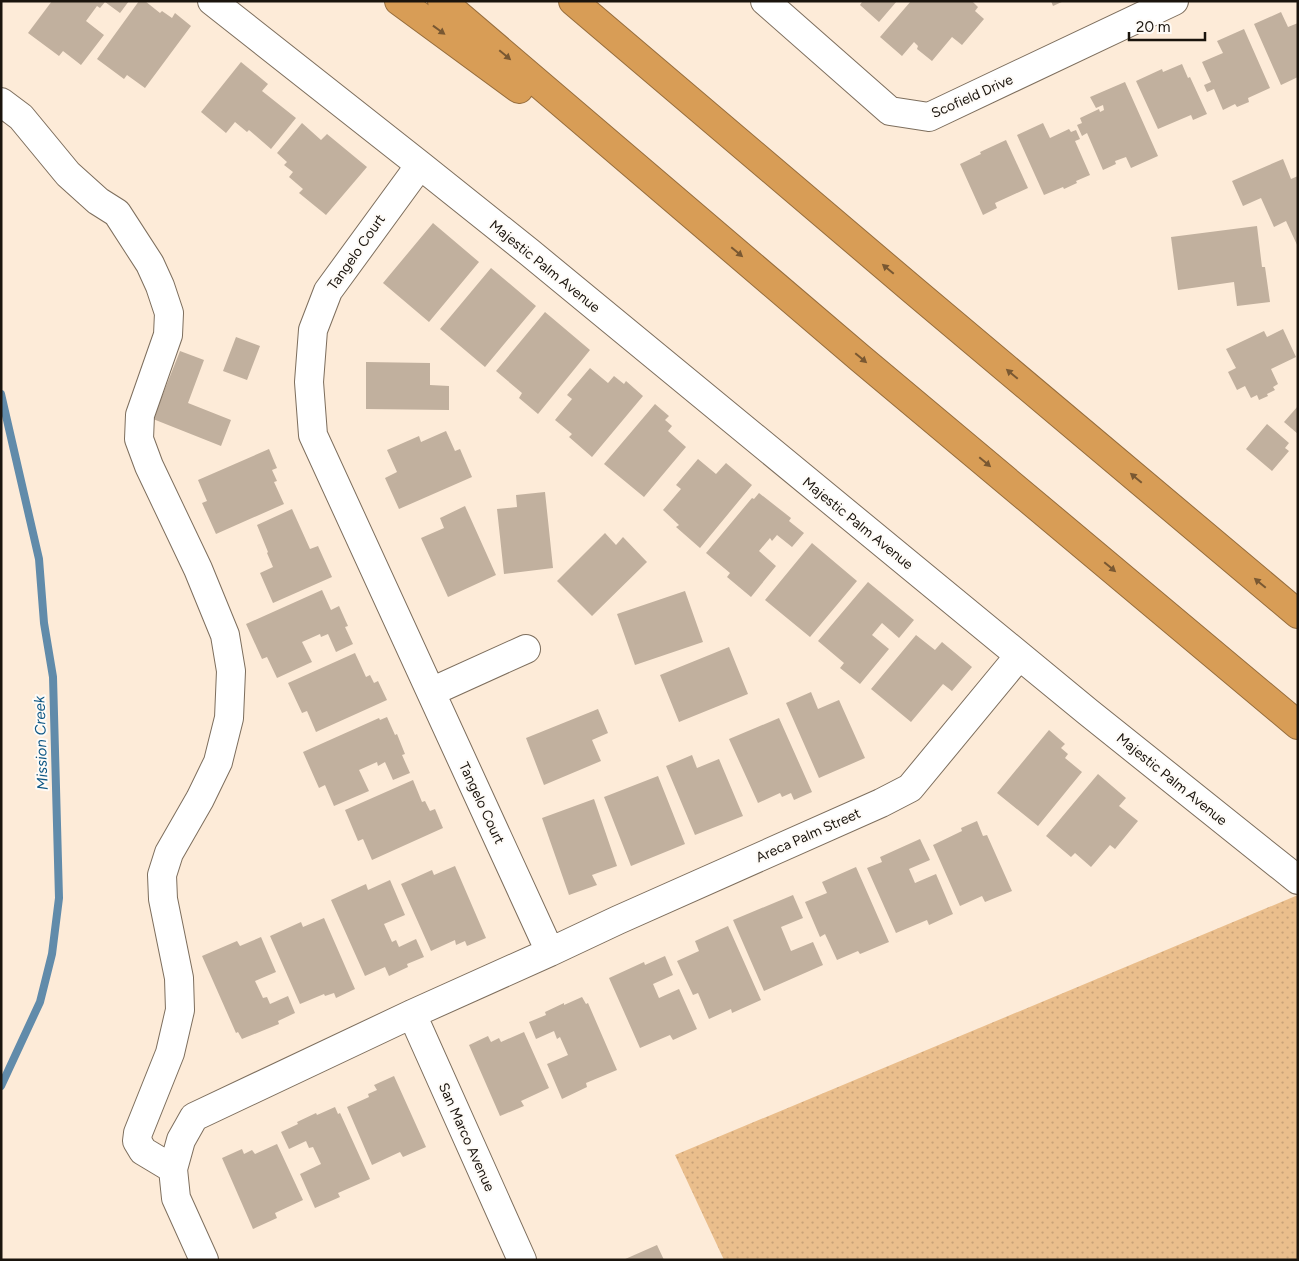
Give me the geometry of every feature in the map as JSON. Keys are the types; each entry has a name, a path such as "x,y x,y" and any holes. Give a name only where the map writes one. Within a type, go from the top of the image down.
{"highway":[{"path":"400,1 700,221"},
{"path":"442,1 860,358 1298,725"},
{"path":"573,1 898,278 1298,614"}],"street":[{"name":"Majestic Palm Avenue","path":"212,1 529,252 1019,656 1298,880"},
{"name":"Scofield Drive","path":"765,1 890,111 929,117 1174,1"},
{"path":"1,102 21,117 68,174 116,213 150,264 160,286 169,313 168,334 140,415 139,439 149,466 198,569 225,635 231,671 229,718 218,762 170,853 162,875 163,899 179,978 180,1010 170,1053 138,1133 137,1141 144,1152 173,1169"},
{"name":"Tangelo Court","path":"420,165 328,291 314,330 309,382 313,434 550,952"},
{"path":"431,692 526,649"},
{"name":"Areca Palm Street","path":"550,952 881,803 910,788 1019,656"},
{"path":"204,1260 176,1198 173,1169 181,1140 194,1117 412,1014 550,952"},
{"name":"San Marco Avenue","path":"412,1014 522,1260"}],"shaded area":[{"path":"1298,895 1298,1260 724,1260 675,1155"}],"building":[{"path":"52,1 129,1 120,13 105,2 100,8 97,6 86,21 104,35 81,65 63,51 59,56 28,33"},
{"path":"139,1 145,1 160,13 162,11 172,18 175,13 191,26 145,88 127,75 124,79 97,59"},
{"path":"861,1 897,1 879,22 860,5"},
{"path":"911,1 972,1 978,7 975,11 984,19 962,45 952,37 932,61 917,49 918,46 914,42 902,56 880,37"},
{"path":"1051,1 1064,1 1053,6"},
{"path":"1281,12 1288,27 1298,23 1298,77 1281,85 1254,24"},
{"path":"1244,29 1270,88 1248,98 1249,102 1237,107 1235,104 1223,110 1214,89 1207,92 1204,85 1211,82 1202,62 1223,53 1217,41"},
{"path":"241,62 268,84 262,91 296,118 271,149 249,130 247,132 235,122 226,133 201,112"},
{"path":"1182,64 1207,114 1193,120 1191,115 1158,129 1136,81 1162,69 1163,72"},
{"path":"1125,82 1158,156 1131,168 1126,157 1115,161 1116,164 1103,170 1087,133 1082,136 1077,125 1082,123 1080,118 1099,109 1100,112 1104,110 1103,105 1096,108 1090,97"},
{"path":"302,123 321,140 327,134 367,167 326,215 299,193 303,189 289,177 293,172 284,165 287,162 277,153"},
{"path":"1043,123 1050,138 1069,129 1071,132 1076,130 1080,139 1075,141 1090,175 1064,189 1063,187 1044,195 1017,135"},
{"path":"1006,140 1028,188 995,203 997,208 983,215 960,164"},
{"path":"1283,159 1291,179 1298,176 1298,247 1286,221 1274,227 1261,198 1243,206 1232,181"},
{"path":"433,223 479,262 429,322 383,283"},
{"path":"1257,226 1262,267 1265,267 1270,302 1237,306 1234,282 1178,290 1171,237"},
{"path":"491,268 536,306 485,367 440,329"},
{"path":"545,312 590,350 538,414 519,398 522,393 496,371"},
{"path":"1283,329 1296,357 1271,369 1278,384 1273,387 1275,390 1259,400 1257,395 1251,398 1245,386 1237,390 1228,372 1236,368 1226,349 1264,331 1267,337"},
{"path":"236,337 260,346 247,380 223,371"},
{"path":"180,351 204,360 188,403 231,420 221,446 153,419"},
{"path":"366,362 430,363 430,385 449,386 449,410 366,409"},
{"path":"590,368 608,383 614,376 624,384 626,381 643,396 592,457 569,437 572,434 555,420 572,399 567,395"},
{"path":"655,404 669,416 665,420 672,426 668,431 686,447 644,497 604,464"},
{"path":"1298,406 1298,434 1284,422"},
{"path":"1267,424 1289,443 1285,448 1289,451 1272,471 1246,449"},
{"path":"446,431 455,451 460,449 472,477 399,509 385,478 397,472 387,450 419,436 421,442"},
{"path":"269,449 277,468 272,470 277,481 274,482 284,504 216,534 202,503 207,501 198,480"},
{"path":"698,459 716,474 726,463 752,485 700,548 676,527 679,525 663,510 681,489 676,485"},
{"path":"545,492 553,568 504,574 497,509 517,507 516,495"},
{"path":"759,493 791,518 789,521 804,533 792,547 777,535 772,541 770,538 759,551 776,566 751,597 727,577 730,573 706,553 752,498 754,499"},
{"path":"465,506 496,575 448,597 421,538 444,528 440,518"},
{"path":"292,509 310,549 318,546 332,577 273,603 260,573 273,567 257,525"},
{"path":"605,533 616,545 623,537 647,562 592,616 557,581"},
{"path":"812,543 857,581 810,637 765,600"},
{"path":"868,582 914,620 899,638 882,623 872,635 889,649 860,684 840,668 844,663 818,641"},
{"path":"322,590 331,610 339,606 348,626 345,627 353,644 336,652 328,634 321,637 320,634 302,642 312,662 277,678 267,657 262,659 246,624"},
{"path":"685,591 703,642 635,665 617,614"},
{"path":"916,635 935,650 942,642 972,667 952,691 943,684 911,722 871,689"},
{"path":"729,647 748,694 679,722 660,675"},
{"path":"355,653 366,677 370,675 374,683 378,681 387,700 316,732 307,711 302,713 288,683"},
{"path":"811,692 818,709 839,700 865,758 819,778 786,703"},
{"path":"598,709 608,733 592,740 601,761 544,785 526,738"},
{"path":"387,717 395,735 397,734 405,754 402,755 410,773 393,780 385,762 378,766 377,762 359,770 369,791 334,806 325,785 319,788 303,752 379,718 380,720"},
{"path":"779,718 812,792 794,800 791,793 782,797 780,793 758,803 729,739"},
{"path":"1049,730 1065,744 1061,748 1068,754 1065,758 1082,772 1038,826 997,793"},
{"path":"692,755 697,768 719,759 743,816 695,835 666,766"},
{"path":"1098,774 1126,798 1119,806 1138,821 1115,849 1110,845 1091,867 1075,853 1071,857 1046,836"},
{"path":"658,776 685,844 631,866 604,797"},
{"path":"413,780 422,802 425,801 430,811 435,809 443,828 372,860 363,839 358,841 345,810"},
{"path":"594,799 617,866 592,875 597,885 569,895 542,818"},
{"path":"977,821 983,836 987,835 1012,891 985,902 982,896 960,906 933,845 962,831 961,828"},
{"path":"920,839 930,860 909,869 915,883 936,874 953,914 929,925 927,920 896,933 867,868 882,862 880,857"},
{"path":"455,866 486,938 467,946 465,941 456,945 455,940 431,951 401,884 432,870 434,875"},
{"path":"856,867 889,942 860,954 858,951 837,960 825,934 820,937 805,902 827,893 822,882"},
{"path":"390,880 405,915 384,924 392,942 396,940 399,947 416,939 424,957 407,964 408,967 389,976 385,967 365,976 331,900 366,884 368,890"},
{"path":"793,895 803,918 781,927 791,951 813,942 823,965 764,991 733,920"},
{"path":"324,918 355,989 336,998 334,993 325,996 324,994 300,1004 270,936 301,922 303,927"},
{"path":"728,926 761,1000 732,1013 731,1009 709,1019 698,993 693,995 677,961 699,951 695,941"},
{"path":"261,937 276,972 255,981 263,998 267,997 270,1004 288,996 295,1013 278,1021 279,1024 242,1039 238,1032 236,1033 202,956 237,941 240,946"},
{"path":"665,956 673,975 653,984 659,998 679,989 697,1029 673,1040 670,1035 640,1048 609,978 644,962 645,965"},
{"path":"582,997 586,1004 588,1003 617,1070 586,1083 587,1087 562,1099 547,1064 568,1055 560,1037 557,1039 554,1031 536,1039 529,1022 546,1015 545,1012 564,1003 564,1005"},
{"path":"524,1032 549,1088 521,1101 524,1106 500,1116 469,1045 488,1036 491,1042 499,1038 501,1042"},
{"path":"394,1076 426,1147 403,1157 400,1152 372,1165 347,1107 369,1097 368,1094 377,1090 374,1085"},
{"path":"335,1107 338,1114 340,1113 370,1179 338,1193 340,1197 315,1208 300,1174 321,1164 313,1147 309,1148 306,1141 289,1149 281,1132 316,1113 317,1115"},
{"path":"277,1144 303,1200 275,1213 277,1218 253,1229 222,1158 242,1149 244,1154 252,1150 255,1154"},
{"path":"657,1245 664,1260 623,1260"}],"waterway":[{"name":"Mission Creek","path":"1,394 39,559 44,623 53,677 59,898 52,954 40,1002 1,1086"}]}
